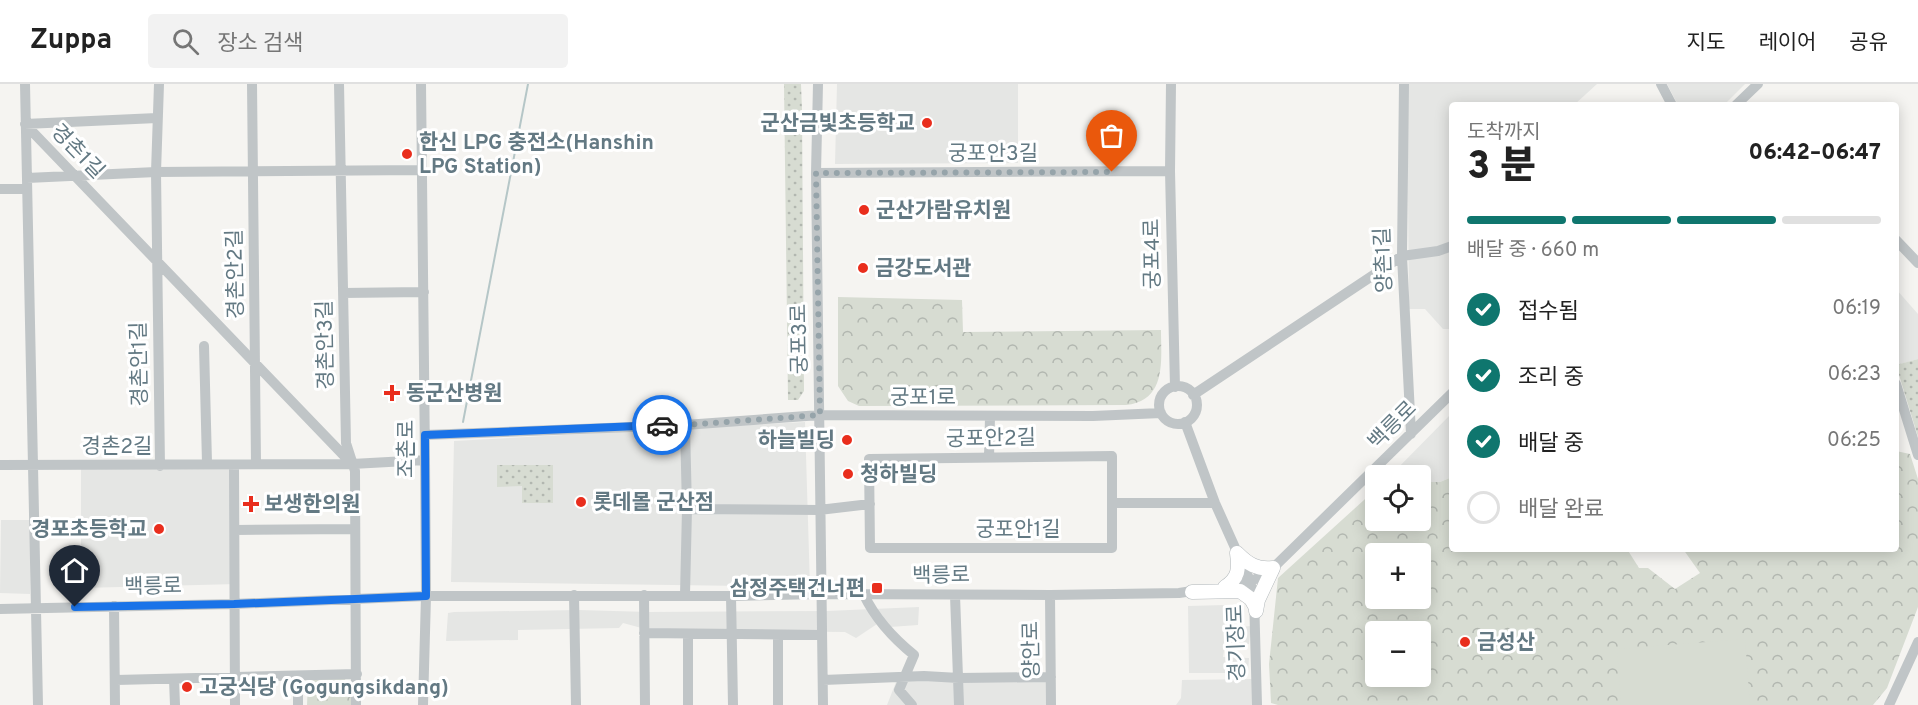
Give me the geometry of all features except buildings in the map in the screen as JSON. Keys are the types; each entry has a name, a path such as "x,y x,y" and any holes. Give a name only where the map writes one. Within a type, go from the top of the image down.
{"main road":[{"path":"1237,553 1248,564 1273,568 1256,608"},
{"path":"1225,587 1234,581 1238,574 1237,553"},
{"path":"1192,591 1240,591 1251,599 1256,608"}],"street":[{"name":"경촌1길","path":"25,84 38,705"},
{"name":"경촌안1길","path":"159,84 156,172 160,466"},
{"name":"경촌안2길","path":"252,84 256,464"},
{"name":"경촌안3길","path":"339,84 346,443 352,464"},
{"name":"조촌로","path":"421,84 426,596 423,705"},
{"name":"궁포3로","path":"818,84 816,173 823,705"},
{"name":"궁포4로","path":"1171,84 1170,171 1175,387"},
{"name":"양촌1길","path":"1404,84 1402,256 1411,434"},
{"path":"1661,84 1670,102"},
{"path":"1739,102 1758,84"},
{"name":"경촌1길","path":"25,124 157,118"},
{"name":"경촌1길","path":"25,124 157,261"},
{"path":"0,189 77,177 156,172 423,170"},
{"name":"궁포안3길","path":"816,173 1170,171"},
{"path":"1899,243 1918,263"},
{"path":"1193,395 1402,256 1438,251 1449,247"},
{"path":"157,261 256,364"},
{"path":"343,293 424,292"},
{"path":"204,346 207,464"},
{"name":"경촌안3길","path":"256,364 352,464"},
{"path":"1169,388 1185,388 1193,395 1196,400 1196,411 1185,422 1179,424 1169,421 1161,413 1159,402 1169,388"},
{"path":"1899,394 1918,455"},
{"name":"백릉로","path":"0,609 234,604 426,596 1050,595 1192,591 1225,587 1250,581 1273,568 1449,396"},
{"name":"궁포1로","path":"425,435 685,425 820,415 990,417 1161,413"},
{"path":"989,458 990,417"},
{"path":"1185,422 1215,503 1250,581"},
{"path":"685,425 687,509 685,595"},
{"name":"궁포안2길","path":"870,504 869,459 1112,456 1112,503"},
{"name":"경촌2길","path":"0,465 352,464 425,460"},
{"path":"352,464 355,471 356,705"},
{"path":"234,465 235,705"},
{"path":"1112,503 1215,503"},
{"name":"궁포안1길","path":"870,504 870,548 1112,549 1112,503"},
{"path":"687,509 819,510 870,504"},
{"path":"235,530 354,529"},
{"name":"경기장로","path":"1250,581 1256,608 1257,705"},
{"path":"574,595 576,705"},
{"path":"644,595 645,705"},
{"path":"864,595 893,638 914,655 899,690 912,705"},
{"path":"955,595 959,705"},
{"name":"양안로","path":"1050,595 1051,705"},
{"path":"731,596 733,705"},
{"path":"114,606 115,705"},
{"path":"644,633 822,635"},
{"path":"688,635 688,705"},
{"path":"778,635 778,705"},
{"path":"1889,705 1918,642"},
{"path":"116,680 357,674"},
{"path":"298,676 298,705"},
{"path":"823,680 1051,676"},
{"path":"174,679 175,705"},
{"path":"356,690 423,689"}],"shaded area":[{"name":"군산금빛초등학교","path":"837,84 1018,84 1018,163 835,164"},
{"path":"1407,84 1597,84 1577,102 1449,102 1449,329 1443,329 1425,309 1409,309"},
{"path":"1667,84 1745,84 1727,102 1676,102"},
{"path":"1899,292 1918,314 1918,359 1899,364"},
{"path":"1449,416 1449,478 1440,482 1431,482 1431,465 1401,465"},
{"path":"805,422 810,587 451,582 454,441"},
{"name":"경포초등학교","path":"233,466 237,584 81,588 81,468"},
{"path":"1,520 31,520 30,594 0,593"},
{"path":"1225,605 1225,634 1234,633 1239,627 1251,626 1249,644 1230,646 1224,651 1223,657 1249,658 1248,673 1189,673 1188,606"},
{"path":"919,607 918,625 890,627 877,624 856,638 845,632 649,630 623,623 619,628 518,630 518,640 446,641 448,613 454,612 827,611"},
{"path":"900,672 1047,681 1047,705 887,705"},
{"path":"1252,679 1252,705 1176,705 1181,698 1182,680"}],"green space":[{"path":"784,84 801,84 804,391 798,400 788,400"},
{"path":"838,297 962,300 963,332 1161,330 1159,377 1149,396 1139,402 1126,405 859,406 848,401 838,386"},
{"path":"1918,359 1918,437 1899,375 1899,364"},
{"path":"1899,452 1910,454 1918,479 1918,607 1887,688 1873,705 1278,705 1271,703 1269,664 1278,578 1365,499 1365,531 1431,531 1431,482 1440,482 1449,478 1449,552 1629,552 1639,568 1648,568 1675,589 1700,573 1685,552 1899,552"},
{"path":"497,465 553,465 553,503 522,503 522,486 497,487"},
{"path":"1745,639 1750,705 1621,705 1617,649"},
{"path":"313,678 344,678 352,689 352,705 307,705 308,682"}],"waterway":[{"path":"463,422 528,84"}],"way so far":[{"path":"662,425 820,415 816,173 1112,172"}],"place":[{"name":"군산금빛초등학교","path":"927,123"},
{"name":"한신 LPG 충전소(Hanshin LPG Station)","path":"407,154"},
{"name":"군산가람유치원","path":"864,210"},
{"name":"금강도서관","path":"863,268"},
{"name":"동군산병원","path":"392,393"},
{"name":"하늘빌딩","path":"847,440"},
{"name":"청하빌딩","path":"848,474"},
{"name":"롯데몰 군산점","path":"581,502"},
{"name":"보생한의원","path":"251,504"},
{"name":"경포초등학교","path":"159,529"},
{"name":"삼정주택건너편","path":"877,588"},
{"name":"금성산","path":"1465,642"},
{"name":"고궁식당 (Gogungsikdang)","path":"187,687"}],"route":[{"path":"75,607 234,604 426,596 425,435 662,425"}]}
